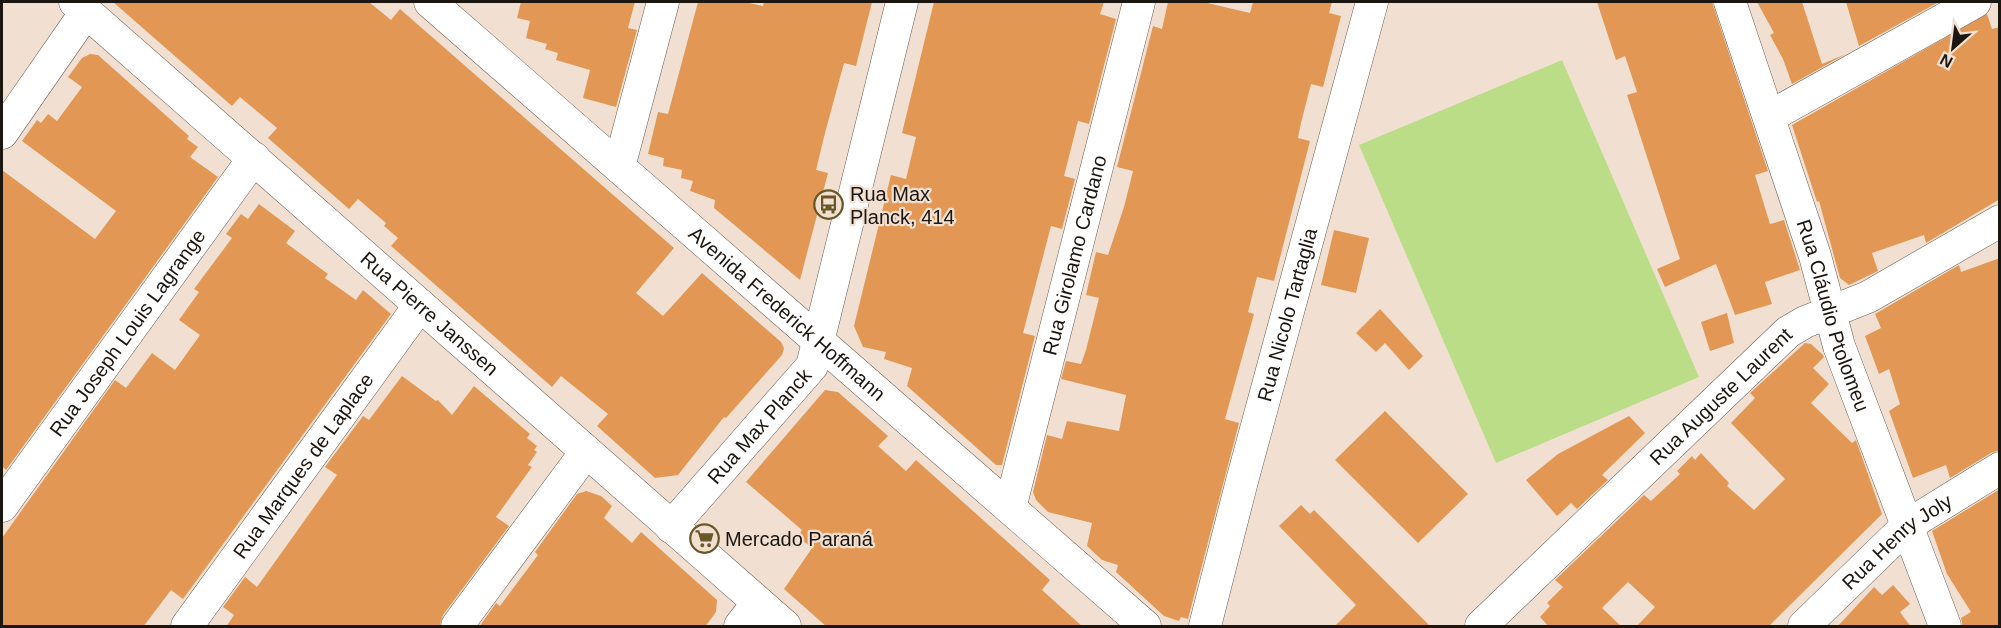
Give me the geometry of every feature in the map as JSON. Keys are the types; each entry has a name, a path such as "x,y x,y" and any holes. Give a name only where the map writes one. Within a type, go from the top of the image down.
{"street":[{"path":"619,167 663,2"},
{"name":"Rua Max Planck","path":"671,526 812,366 902,2"},
{"name":"Rua Girolamo Cardano","path":"1010,508 1139,2"},
{"name":"Rua Nicolo Tartaglia","path":"1206,627 1242,481 1372,2"},
{"name":"Rua Cláudio Ptolomeu","path":"1731,2 1815,256 1839,346 1945,627"},
{"path":"1769,117 1975,2"},
{"name":"Avenida Frederick Hoffmann","path":"435,4 1145,627"},
{"path":"2,133 80,7"},
{"name":"Rua Pierre Janssen","path":"80,7 671,526 749,615 785,627"},
{"name":"Rua Joseph Louis Lagrange","path":"2,506 254,158"},
{"name":"Rua Auguste Laurent","path":"1481,627 1770,346 1805,322 1868,297 2000,221"},
{"name":"Rua Marques de Laplace","path":"187,627 420,305"},
{"path":"457,627 586,452"},
{"name":"Rua Henry Joly","path":"1804,627 1908,525 2000,468"}],"green space":[{"path":"1562,60 1699,377 1496,463 1359,145"}],"building":[{"path":"113,2 369,2 391,20 400,9 674,248 636,293 663,316 702,273 781,342 784,348 782,355 726,418 724,417 678,475 655,478 597,426 608,414 561,376 552,387 391,246 398,238 384,226 386,223 358,199 349,209 268,138 277,128 240,97 232,106"},
{"path":"521,2 635,2 628,28 637,30 616,107 583,98 590,70 556,60 558,53 545,49 547,44 526,38 530,21 517,18"},
{"path":"698,2 745,2 763,6 764,2 872,2 856,66 844,63 825,133 816,170 828,173 800,280 714,208 715,200 690,191 693,181 681,178 682,170 663,166 664,158 648,154 658,112 668,114"},
{"path":"934,2 1104,2 1100,14 1116,19 1089,124 1078,121 1064,176 1075,179 1062,229 1051,226 1023,333 1035,336 1002,465 996,465 907,386 912,368 884,359 886,352 863,347 854,326 891,175 906,179 916,137 902,133"},
{"path":"1168,2 1203,2 1250,13 1253,2 1332,2 1329,13 1341,16 1323,87 1311,84 1301,123 1298,138 1310,141 1274,281 1257,277 1248,312 1254,314 1225,419 1239,423 1188,619 1181,617 1179,621 1164,616 1116,572 1118,565 1102,560 1087,546 1092,523 1048,512 1036,500 1033,492 1047,435 1062,439 1067,421 1119,431 1126,395 1061,379 1066,361 1081,364 1086,350 1099,298 1086,295 1096,252 1108,255 1124,207 1133,171 1117,167 1153,26 1162,29"},
{"path":"1597,2 1712,2 1768,171 1755,175 1770,224 1784,220 1800,270 1765,282 1772,304 1735,315 1716,264 1665,287 1657,269 1680,259 1627,95 1637,92 1625,56 1616,60"},
{"path":"1757,2 1802,2 1822,64 1846,54 1792,84 1783,59 1770,35 1774,33"},
{"path":"1846,2 1939,2 1859,46"},
{"path":"1987,14 1992,29 2000,27 2000,199 1926,243 1924,235 1872,253 1878,271 1849,285 1840,278 1819,201 1817,202 1792,125"},
{"path":"90,54 98,55 189,136 187,139 198,147 190,157 218,177 6,470 2,466 2,170 95,239 116,211 22,141 37,120 41,123 48,114 57,121 82,87 68,77 82,58"},
{"path":"259,204 295,231 286,243 328,274 325,278 356,300 363,290 391,314 183,599 171,590 143,627 2,627 2,538 115,380 126,388 152,353 175,370 200,335 179,320 199,292 194,289 232,238 226,234 241,214 248,219"},
{"path":"1334,230 1369,238 1356,293 1321,285"},
{"path":"2000,258 2000,450 1950,478 1946,465 1913,478 1889,411 1900,404 1889,369 1879,374 1865,336 1881,328 1875,314 1959,265 1961,272"},
{"path":"1380,309 1423,356 1409,370 1385,343 1376,352 1356,333"},
{"path":"1727,313 1734,343 1710,351 1701,322"},
{"path":"1805,343 1811,344 1823,355 1824,357 1813,368 1829,384 1811,403 1852,443 1856,440 1882,514 1768,627 1636,627 1655,607 1628,582 1602,608 1622,627 1549,627 1540,617 1550,606 1547,603 1563,587 1555,580 1644,495 1651,501 1680,474 1677,471 1692,456 1695,460 1701,453 1729,483 1727,486 1754,510 1785,479 1731,423 1755,398 1750,393"},
{"path":"402,376 436,401 438,400 452,415 474,386 530,434 527,438 537,446 534,450 537,452 528,465 532,467 496,517 509,526 443,615 439,627 226,627 234,615 223,607 245,577 257,587 337,475 325,467 363,416 369,420"},
{"path":"825,390 838,392 888,436 878,446 906,471 916,460 1050,580 1042,590 1083,627 827,627 784,589 812,548 798,537 802,530 746,482"},
{"path":"1385,411 1468,494 1418,543 1335,460"},
{"path":"1629,416 1645,433 1602,475 1608,480 1577,509 1571,503 1557,516 1526,480 1558,454"},
{"path":"2000,489 2000,627 1963,627 1961,618 1971,612 1947,574 1932,531"},
{"path":"586,491 601,496 612,506 604,518 632,543 641,532 717,600 716,612 705,627 479,627 496,603 500,606 538,555 535,552 577,494"},
{"path":"1301,505 1310,514 1314,510 1431,627 1334,627 1356,605 1279,526"},
{"path":"1893,585 1910,604 1900,612 1911,627 1837,627 1874,587 1882,595"}],"place":[{"name":"Rua Max Planck, 414","path":"829,205"},
{"name":"Mercado Paraná","path":"704,539"}]}
